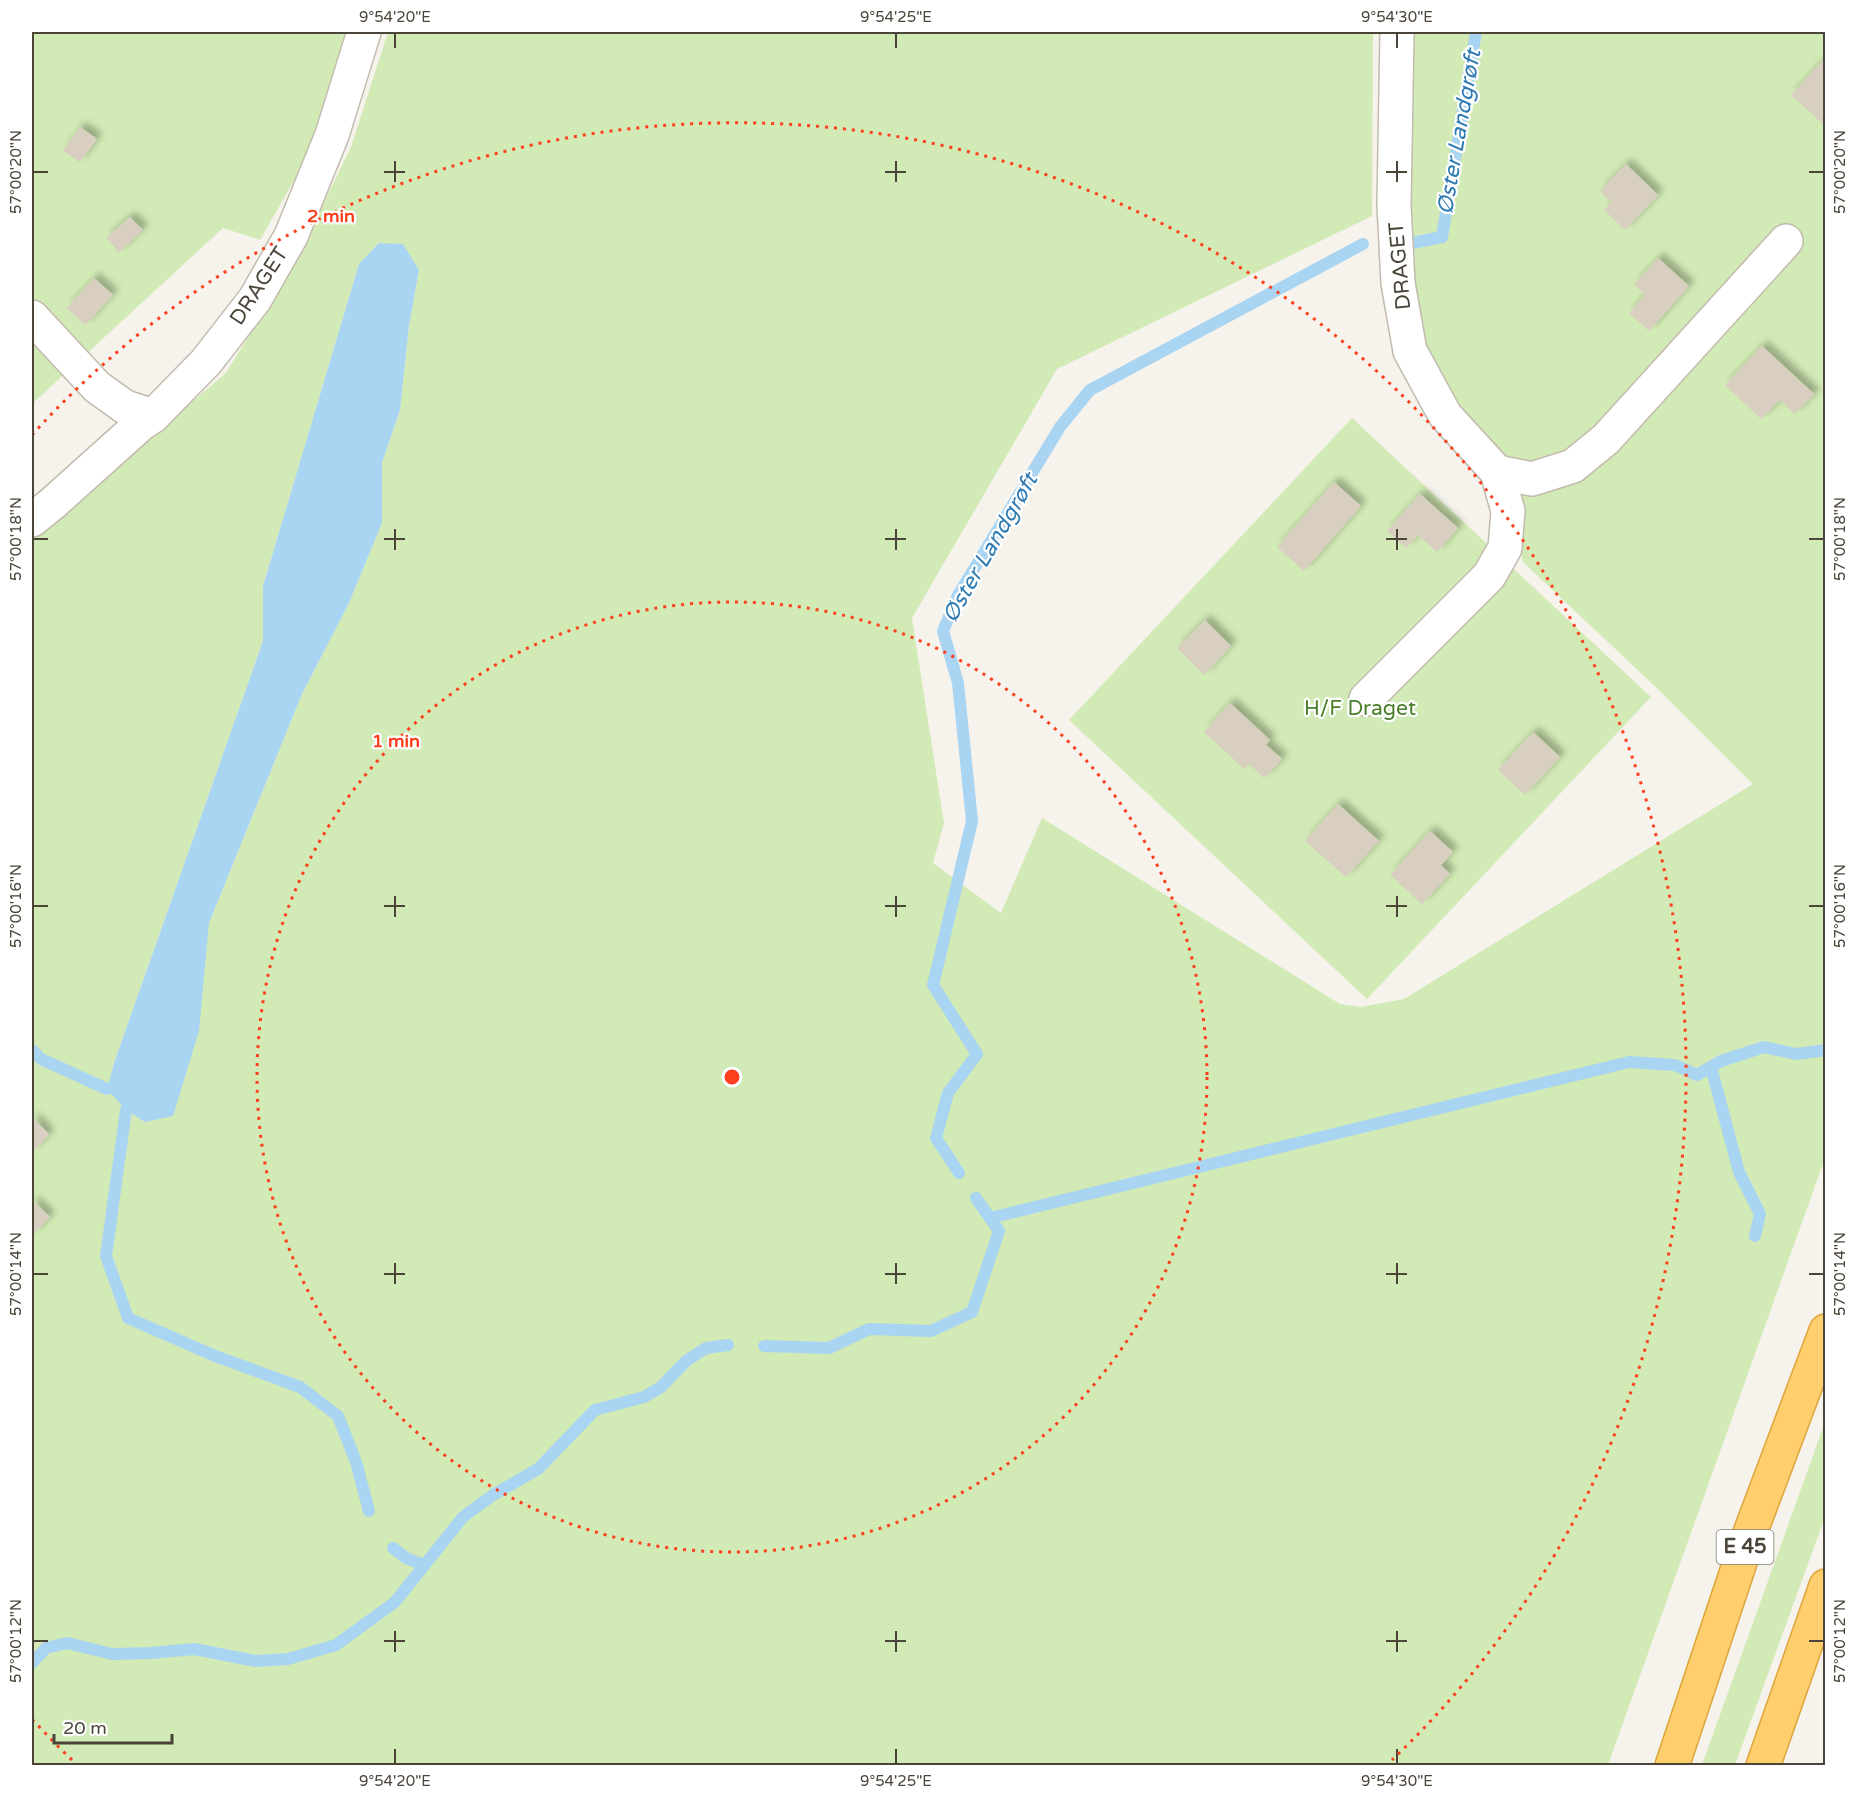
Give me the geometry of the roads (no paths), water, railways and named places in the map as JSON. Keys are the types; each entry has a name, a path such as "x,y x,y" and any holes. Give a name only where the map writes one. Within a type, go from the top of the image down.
{"highway":[{"name":"E 45","path":"1672,1766 1747,1541 1826,1331"},
{"path":"1763,1766 1826,1586"}],"street":[{"name":"DRAGET","path":"32,520 153,416 206,362 255,299 291,236 332,135 364,32"},
{"name":"DRAGET","path":"1366,699 1489,576 1504,549 1509,512 1497,472 1445,415 1410,351 1398,283 1395,205 1397,32"},
{"path":"1497,472 1532,479 1573,466 1606,439 1785,241"},
{"path":"32,317 97,387 125,407 153,416"}],"water":[{"path":"379,243 403,244 419,270 409,326 400,410 382,463 382,523 349,603 302,694 209,923 199,1031 173,1116 145,1122 126,1110 107,1089 114,1063 263,641 263,586 359,264"}],"waterway":[{"name":"Øster Landgrøft","path":"1412,243 1442,237 1476,32"},
{"name":"Øster Landgrøft","path":"959,1173 936,1138 948,1093 977,1054 933,985 972,821 958,683 943,631 957,597 1060,427 1090,390 1363,244"},
{"path":"990,1218 1629,1062 1675,1065 1697,1075 1721,1061 1764,1047 1796,1054 1826,1050"},
{"path":"32,1050 41,1059 107,1089"},
{"path":"1711,1067 1739,1172 1760,1214 1755,1236"},
{"path":"126,1110 106,1256 128,1318 215,1356 300,1387 338,1416 356,1462 369,1511"},
{"name":"Øster Landgrøft","path":"764,1346 829,1348 869,1329 931,1331 972,1312 999,1231 976,1198"},
{"name":"Øster Landgrøft","path":"32,1663 46,1648 67,1643 112,1654 194,1649 256,1661 288,1659 336,1645 395,1602 463,1517 493,1495 538,1469 595,1410 644,1397 661,1387 686,1361 706,1348 728,1345"},
{"path":"393,1548 406,1558 424,1565"}],"park label":[{"name":"H/F Draget","path":"1360,708"}]}
